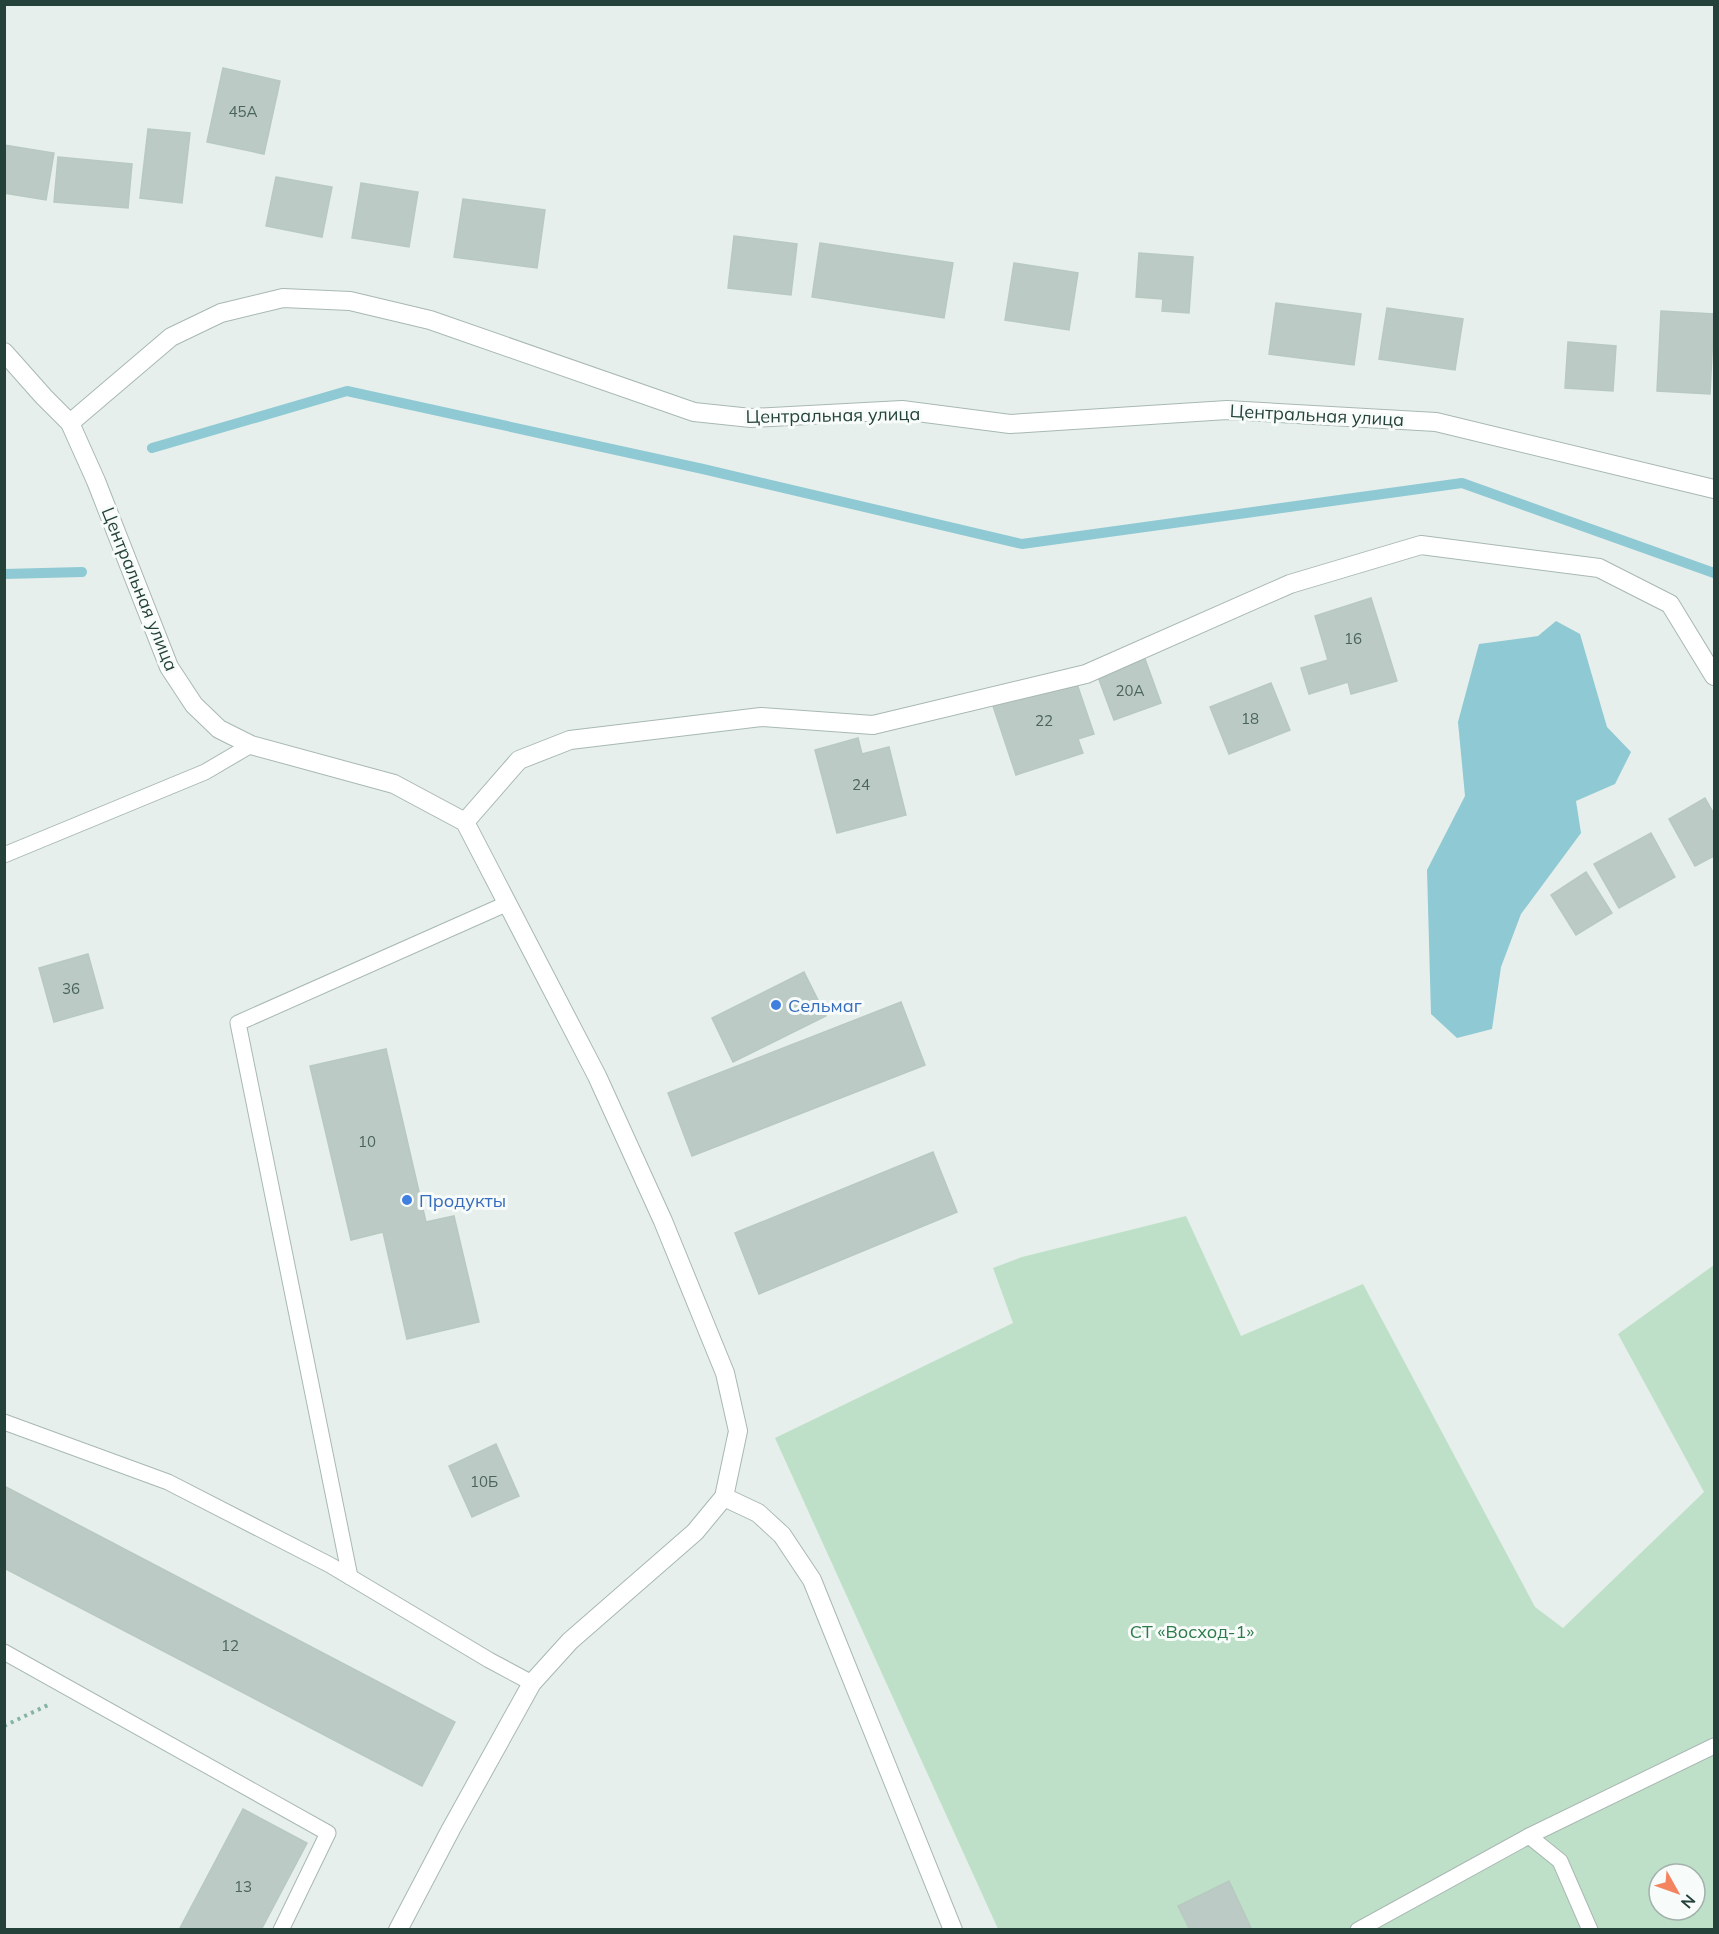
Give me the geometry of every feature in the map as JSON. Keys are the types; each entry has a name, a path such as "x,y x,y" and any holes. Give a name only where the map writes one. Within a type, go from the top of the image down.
{"street":[{"name":"Центральная улица","path":"70,423 171,337 221,313 283,298 350,301 430,320 694,412 751,418 902,410 1010,424 1227,410 1436,422 1714,489"},
{"name":"Центральная улица","path":"4,352 70,423 96,481 169,667 194,705 219,729 251,745 394,784 465,822"},
{"path":"398,1929 532,1683 570,1641 695,1532 724,1497 738,1431 725,1373 663,1221 597,1076 465,822 519,760 570,740 761,717 873,725 1086,674 1290,584 1421,545 1599,568 1670,604 1714,676"},
{"path":"724,1497 758,1513 782,1535 812,1580 953,1929"}],"lane":[{"path":"4,855 205,772 251,745"},
{"path":"350,1577 238,1023 506,904"},
{"path":"4,1422 168,1482 330,1565 489,1660 532,1683"},
{"path":"4,1652 328,1833 280,1929"},
{"path":"1359,1929 1529,1836 1714,1746"},
{"path":"1529,1836 1560,1861 1590,1929"}],"path":[{"path":"4,1726 75,1692"}],"green space":[{"name":"СТ «Восход-1»","path":"1186,1216 1241,1336 1363,1284 1535,1607 1563,1628 1704,1492 1618,1334 1714,1265 1714,1929 998,1929 775,1438 1013,1323 993,1268 1022,1257"}],"water":[{"path":"1556,621 1580,634 1607,727 1631,752 1615,784 1576,801 1581,833 1521,914 1501,967 1492,1029 1457,1038 1431,1014 1427,870 1465,796 1458,722 1479,644 1538,636"}],"building":[{"path":"223,68 280,81 264,154 207,142"},
{"path":"148,129 190,133 182,203 140,198"},
{"path":"4,145 54,153 46,200 4,193"},
{"path":"58,157 132,164 128,208 54,202"},
{"path":"276,177 332,187 322,237 266,226"},
{"path":"361,183 418,192 409,247 352,238"},
{"path":"463,199 545,210 537,268 454,257"},
{"path":"734,236 797,244 791,295 728,288"},
{"path":"820,243 953,263 944,318 812,297"},
{"path":"1139,253 1193,257 1189,313 1162,311 1163,299 1136,297"},
{"path":"1014,263 1078,273 1069,330 1005,320"},
{"path":"1276,303 1361,314 1354,365 1269,354"},
{"path":"1387,308 1463,319 1455,370 1379,359"},
{"path":"1661,311 1714,314 1710,394 1657,391"},
{"path":"1568,342 1616,346 1613,391 1565,388"},
{"path":"1371,598 1397,681 1351,694 1348,682 1309,694 1301,668 1328,660 1315,616"},
{"path":"1145,659 1161,703 1114,720 1098,677"},
{"path":"1075,678 1094,734 1078,739 1083,753 1016,775 993,706"},
{"path":"1271,683 1290,730 1229,754 1210,707"},
{"path":"858,738 862,754 889,747 906,815 837,833 815,750"},
{"path":"1705,798 1714,814 1714,856 1695,866 1669,819"},
{"path":"1651,833 1675,877 1619,908 1594,864"},
{"path":"1586,872 1612,913 1576,935 1551,895"},
{"path":"88,954 103,1008 54,1022 39,968"},
{"path":"804,972 826,1016 733,1062 712,1018"},
{"path":"901,1002 925,1065 692,1156 668,1093"},
{"path":"386,1049 426,1222 454,1216 479,1322 407,1339 383,1232 351,1240 310,1066"},
{"path":"933,1152 957,1212 759,1294 735,1233"},
{"path":"496,1444 519,1496 472,1517 449,1466"},
{"path":"4,1486 455,1722 422,1786 4,1568"},
{"path":"243,1809 307,1843 261,1930 179,1930"},
{"path":"1229,1881 1252,1930 1190,1930 1178,1906"}],"waterway":[{"path":"152,448 347,391 703,469 1022,544 1462,483 1714,573"},
{"path":"4,574 82,572"}],"place":[{"name":"Сельмаг","path":"776,1005"},
{"name":"Продукты","path":"407,1200"}]}
